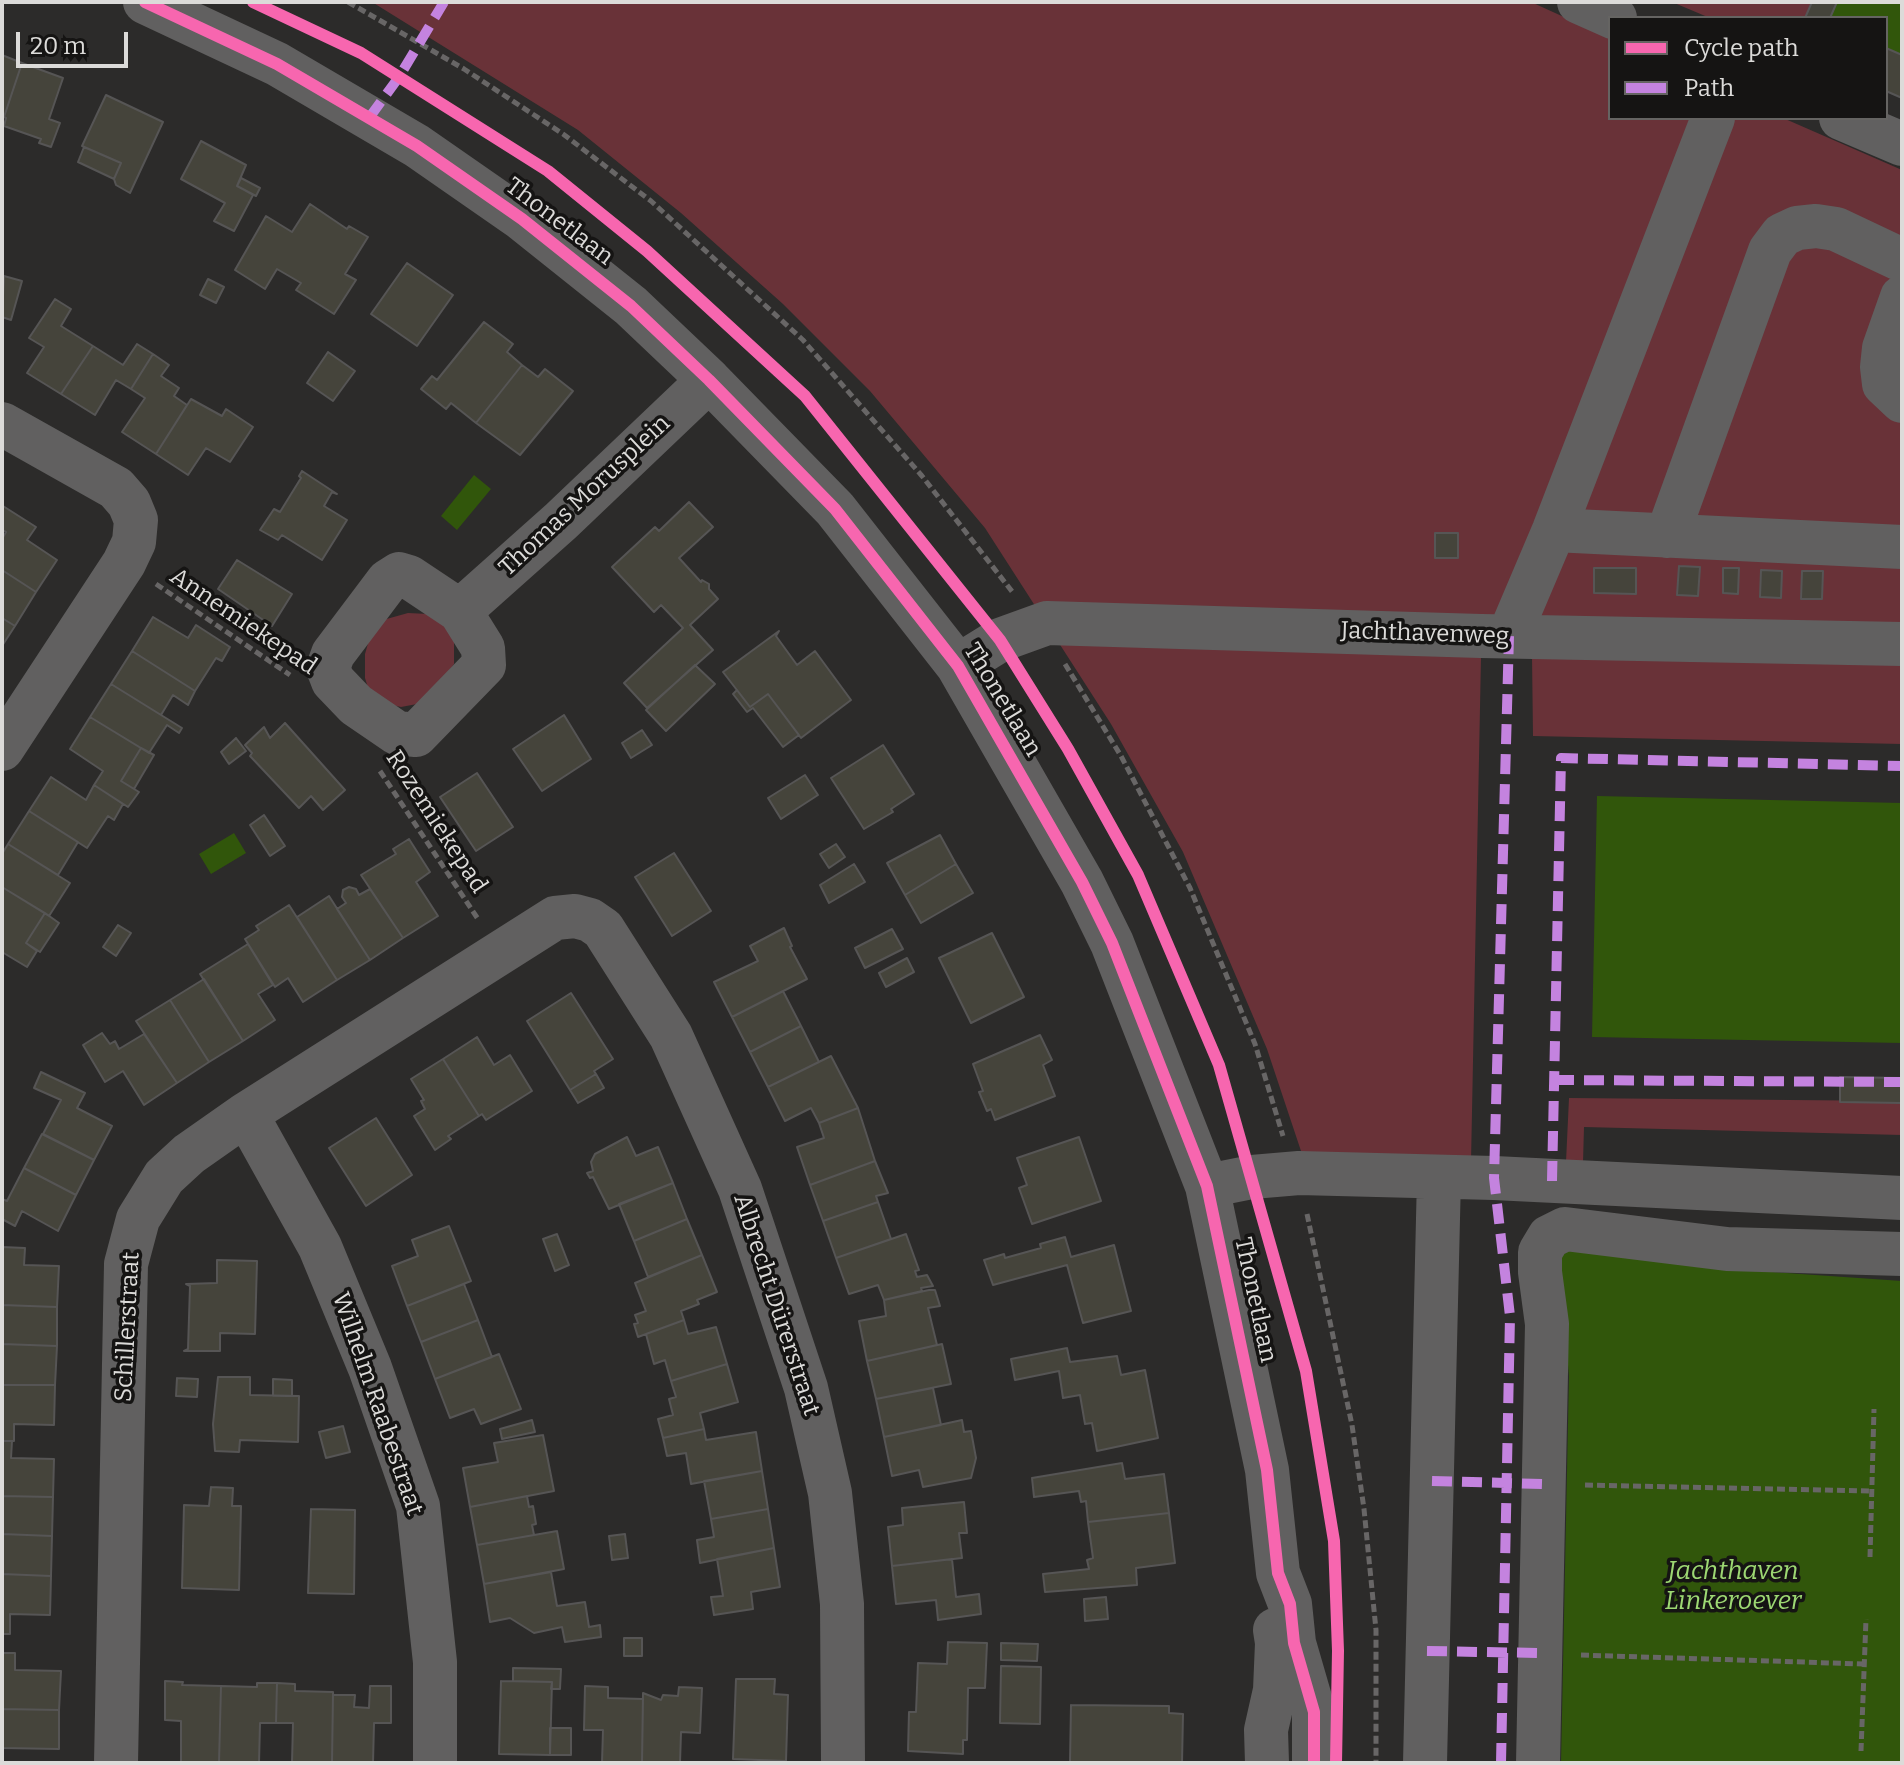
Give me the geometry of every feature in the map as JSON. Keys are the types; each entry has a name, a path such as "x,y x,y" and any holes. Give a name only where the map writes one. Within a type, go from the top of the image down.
{"street":[{"name":"Thonetlaan","path":"145,2 277,64 417,146 522,219 631,306 709,380 835,509 958,666 1074,869 1112,943 1207,1186 1265,1457 1278,1573 1290,1604 1294,1643 1314,1712 1314,1763"},
{"path":"1579,2 1610,16"},
{"path":"1509,636 1554,530 1712,120"},
{"path":"1846,120 1902,144"},
{"path":"1667,536 1770,251 1782,235 1797,228 1816,226 1836,229 1902,260"},
{"path":"1902,297 1884,348 1882,367 1884,384 1902,401"},
{"name":"Thomas Morusplein","path":"460,611 561,521 709,380"},
{"path":"2,424 116,488 129,503 136,520 134,542 124,563 2,749"},
{"path":"1554,530 1902,547"},
{"name":"Jachthavenweg","path":"958,666 1000,640 1047,623 1902,644"},
{"name":"Albrecht Dürerstraat","path":"555,918 575,916 590,920 603,929 671,1036 740,1189 806,1388 830,1493 842,1604 843,1763"},
{"name":"Schillerstraat","path":"116,1763 126,1264 138,1219 164,1177 189,1154 246,1114 555,918"},
{"name":"Wilhelm Raabestraat","path":"246,1114 320,1247 370,1368 418,1506 435,1662 435,1763"},
{"path":"1207,1186 1252,1177 1299,1173 1902,1198"},
{"path":"1425,1763 1439,1177"},
{"path":"1538,1763 1547,1324 1540,1252 1549,1237 1565,1229 1727,1249 1902,1254"},
{"name":"Thonetlaan","path":"1267,1763 1266,1730 1275,1690 1277,1643 1271,1606 1278,1573"}],"path":[{"path":"1870,1557 1874,1409"},
{"path":"1544,1484 1872,1491"},
{"path":"1861,1751 1866,1619"},
{"path":"1540,1653 1864,1664"}],"shaded area":[{"path":"372,2 1531,2 1608,37 1608,120 1788,120 1902,170 1902,744 1533,736 1532,656 1481,657 1471,1162 1303,1157 1267,1049 1183,852 1111,724 985,528 870,391 783,304 681,213 578,130"},
{"path":"1672,2 1902,2 1902,98 1888,92 1888,16 1705,16"},
{"path":"408,613 428,614 446,623 454,638 454,664 438,686 417,704 401,707 387,704 370,694 365,678 365,654 371,633 383,620"},
{"path":"1569,1098 1902,1101 1902,1135 1584,1127 1583,1163 1566,1162"}],"water":[{"path":"1837,2 1902,2 1902,55 1888,49 1888,16 1831,16"},
{"path":"474,475 491,489 457,530 441,516"},
{"path":"1597,796 1902,803 1902,1043 1592,1037"},
{"path":"234,833 246,853 211,874 199,854"},
{"name":"Jachthaven Linkeroever","path":"1571,1249 1699,1267 1902,1281 1902,1763 1561,1763 1569,1376 1559,1267 1560,1257"}],"building":[{"path":"1812,2 1837,2 1831,16 1806,16"},
{"path":"1888,49 1902,55 1902,98 1888,92"},
{"path":"2,55 22,63 4,117 2,116"},
{"path":"22,63 63,78 49,119 60,123 51,147 39,143 41,139 4,126 4,117"},
{"path":"106,95 163,122 130,193 116,185 114,179 121,163 82,146"},
{"path":"201,141 246,165 237,186 253,195 234,231 214,221 225,203 181,179"},
{"path":"84,147 121,163 114,179 78,162"},
{"path":"241,178 260,188 256,196 237,186"},
{"path":"310,204 347,229 349,226 368,237 345,274 356,280 334,314 296,290 301,283 277,269 265,289 235,270 266,216 292,232"},
{"path":"407,263 453,295 417,346 371,314"},
{"path":"4,276 22,281 11,320 2,317"},
{"path":"208,279 224,287 216,303 200,295"},
{"path":"55,299 71,309 61,326 93,346 61,394 27,373 44,347 29,338"},
{"path":"484,322 513,344 507,352 522,365 476,423 451,403 446,409 421,389 432,376 437,380"},
{"path":"137,344 153,354 131,389 116,380 95,415 61,394 93,346 123,365"},
{"path":"328,352 355,371 333,401 307,383"},
{"path":"153,354 169,365 161,376 179,388 174,396 187,405 156,454 122,432 145,398 131,389"},
{"path":"522,365 538,377 545,369 573,391 520,455 476,423"},
{"path":"191,399 222,416 226,409 253,427 230,462 206,448 188,475 156,454"},
{"path":"302,471 337,494 332,492 324,506 347,520 322,560 282,535 278,540 260,530 274,509 280,512 301,478"},
{"path":"689,502 713,527 679,558 701,582 709,584 709,589 718,599 690,625 713,650 647,708 624,683 683,628 661,605 654,612 612,567 655,527 659,531"},
{"path":"3,506 36,527 27,540 57,560 36,592 2,570 2,539 6,532 2,530"},
{"path":"1435,533 1458,533 1458,558 1435,558"},
{"path":"237,560 292,594 272,626 218,589"},
{"path":"1679,566 1700,567 1698,596 1677,595"},
{"path":"1594,568 1636,568 1636,594 1594,593"},
{"path":"1723,568 1739,568 1738,594 1723,593"},
{"path":"2,570 36,592 15,626 2,618"},
{"path":"1761,570 1782,571 1781,598 1760,597"},
{"path":"1802,571 1823,571 1822,599 1801,599"},
{"path":"153,617 188,638 196,625 230,647 222,661 216,658 195,691 132,651"},
{"path":"2,618 15,626 2,646"},
{"path":"779,631 776,636 797,665 815,651 851,700 801,738 768,694 750,707 723,672"},
{"path":"132,651 195,691 188,705 173,695 161,715 111,684"},
{"path":"695,665 715,684 666,731 646,710"},
{"path":"111,684 182,728 179,733 167,725 149,753 90,717"},
{"path":"737,690 750,707 768,694 799,735 783,747 753,708 747,712 733,694"},
{"path":"564,715 591,759 542,791 513,749"},
{"path":"90,717 141,748 121,781 139,792 128,807 94,785 103,771 70,749"},
{"path":"285,723 345,790 323,810 311,796 299,808 250,756 252,753 245,745 264,727 270,738"},
{"path":"642,730 652,745 631,758 622,743"},
{"path":"236,738 246,751 229,764 221,752"},
{"path":"883,745 914,794 891,809 893,812 864,829 831,778"},
{"path":"141,748 154,755 134,789 121,781"},
{"path":"477,773 513,827 476,851 440,797"},
{"path":"805,775 818,795 781,819 768,798"},
{"path":"51,777 86,800 94,785 123,804 114,820 108,816 87,848 29,811"},
{"path":"29,811 78,842 58,875 8,844"},
{"path":"264,815 285,846 270,856 250,825"},
{"path":"940,835 956,864 905,895 887,863"},
{"path":"409,839 430,872 416,882 438,916 403,938 361,875 396,854 393,849"},
{"path":"8,844 70,883 49,916 2,887 2,854"},
{"path":"836,844 845,857 829,868 820,854"},
{"path":"674,853 711,911 672,936 635,877"},
{"path":"854,864 865,882 829,903 820,885"},
{"path":"956,864 973,893 921,923 905,895"},
{"path":"2,887 45,913 26,943 37,951 27,967 2,952"},
{"path":"349,887 356,889 359,895 370,889 403,938 370,960 337,909 346,903 342,897 343,890"},
{"path":"329,896 370,960 337,980 297,917"},
{"path":"289,905 337,980 303,1002 288,978 275,987 245,939 259,930 256,926"},
{"path":"45,913 59,923 40,952 26,943"},
{"path":"118,925 131,933 116,956 103,947"},
{"path":"784,928 807,979 732,1017 714,982 758,961 750,946"},
{"path":"892,929 903,949 865,968 855,948"},
{"path":"992,933 1024,997 971,1023 939,958"},
{"path":"248,944 273,985 258,994 275,1020 243,1041 200,974"},
{"path":"907,958 914,972 886,987 879,973"},
{"path":"204,979 243,1041 209,1062 170,1000"},
{"path":"783,991 801,1026 750,1052 732,1017"},
{"path":"571,993 613,1059 570,1090 527,1021"},
{"path":"170,1000 209,1062 177,1083 136,1021"},
{"path":"801,1026 819,1062 768,1087 750,1052"},
{"path":"102,1033 110,1044 115,1041 119,1049 144,1034 177,1083 144,1105 123,1071 105,1082 83,1045"},
{"path":"1040,1035 1052,1060 1043,1065 1055,1096 995,1120 991,1109 987,1111 979,1092 983,1091 973,1064"},
{"path":"477,1037 494,1065 510,1055 532,1091 486,1120 482,1114 479,1116 443,1059"},
{"path":"831,1056 858,1108 819,1123 811,1108 785,1121 768,1087"},
{"path":"443,1059 479,1116 448,1136 451,1139 435,1150 414,1116 425,1109 421,1101 424,1100 411,1079"},
{"path":"41,1072 85,1093 77,1108 112,1126 94,1160 43,1134 61,1100 34,1088"},
{"path":"596,1074 604,1088 578,1103 570,1090"},
{"path":"1840,1077 1902,1078 1902,1103 1840,1102"},
{"path":"858,1108 875,1161 810,1185 797,1147 824,1138 819,1123"},
{"path":"376,1118 412,1175 366,1206 329,1148"},
{"path":"42,1134 94,1160 76,1195 24,1168"},
{"path":"627,1137 636,1156 658,1147 673,1183 609,1209 593,1177 590,1178 587,1173 593,1171 591,1162 595,1154"},
{"path":"1079,1137 1101,1201 1032,1224 1019,1188 1027,1185 1017,1158"},
{"path":"875,1161 888,1193 876,1196 878,1202 823,1221 810,1185"},
{"path":"24,1168 76,1195 58,1231 22,1211 15,1226 2,1219 2,1199 7,1201"},
{"path":"673,1183 687,1219 634,1241 619,1204"},
{"path":"878,1202 891,1239 836,1258 823,1221"},
{"path":"687,1219 702,1255 648,1277 634,1241"},
{"path":"449,1226 471,1281 407,1306 392,1266 418,1256 412,1240"},
{"path":"557,1234 569,1265 555,1271 543,1239"},
{"path":"906,1234 919,1270 915,1271 917,1277 927,1275 933,1286 884,1300 878,1285 849,1294 836,1258"},
{"path":"1065,1237 1071,1257 1114,1245 1131,1311 1083,1323 1067,1265 993,1285 984,1260 1041,1248 1040,1244"},
{"path":"2,1247 25,1248 24,1265 59,1266 57,1307 2,1305"},
{"path":"702,1255 717,1292 681,1311 684,1320 638,1337 635,1315 646,1311 635,1283"},
{"path":"217,1260 257,1261 255,1334 220,1333 220,1351 184,1351 188,1349 190,1286 186,1284 217,1283"},
{"path":"464,1284 478,1320 421,1342 407,1306"},
{"path":"935,1290 940,1306 928,1308 937,1345 867,1361 859,1321 886,1316 884,1300"},
{"path":"2,1305 57,1307 57,1346 2,1344"},
{"path":"478,1320 492,1357 435,1379 421,1342"},
{"path":"684,1320 688,1334 716,1327 727,1364 671,1381 665,1360 654,1364 646,1334"},
{"path":"2,1344 57,1346 55,1385 2,1385"},
{"path":"942,1344 951,1384 876,1399 867,1361"},
{"path":"1067,1348 1070,1362 1117,1356 1121,1375 1145,1370 1158,1438 1097,1451 1092,1423 1085,1424 1080,1395 1063,1398 1059,1371 1015,1380 1011,1359"},
{"path":"499,1354 521,1409 481,1424 474,1409 450,1418 435,1379"},
{"path":"727,1364 738,1402 700,1413 704,1429 663,1438 658,1419 673,1415 669,1399 676,1397 671,1381"},
{"path":"218,1377 250,1377 250,1395 299,1396 298,1442 240,1440 239,1452 215,1451 213,1424"},
{"path":"177,1378 198,1379 197,1397 176,1396"},
{"path":"273,1379 292,1380 292,1396 273,1396"},
{"path":"2,1385 55,1385 54,1425 14,1424 14,1441 2,1441"},
{"path":"933,1388 941,1425 884,1437 876,1399"},
{"path":"532,1420 535,1432 502,1439 500,1429"},
{"path":"962,1420 964,1432 971,1431 976,1458 971,1478 923,1487 919,1470 892,1476 884,1437"},
{"path":"343,1426 350,1452 326,1458 319,1432"},
{"path":"704,1429 706,1440 756,1432 762,1471 691,1484 686,1453 667,1456 663,1438"},
{"path":"543,1435 554,1491 470,1507 463,1468 498,1462 494,1443"},
{"path":"2,1441 12,1441 11,1458 54,1459 53,1497 2,1496"},
{"path":"1122,1463 1125,1479 1164,1474 1169,1513 1088,1522 1086,1501 1081,1502 1079,1491 1034,1497 1032,1478"},
{"path":"762,1471 768,1509 711,1519 704,1481"},
{"path":"211,1487 233,1488 232,1506 241,1506 239,1590 182,1588 184,1505 209,1506"},
{"path":"2,1496 53,1497 52,1536 2,1534"},
{"path":"527,1496 529,1507 533,1506 534,1535 477,1545 470,1507"},
{"path":"964,1502 967,1533 959,1533 962,1558 892,1566 888,1527 903,1525 902,1508"},
{"path":"311,1509 355,1510 354,1594 308,1593"},
{"path":"768,1509 774,1548 700,1563 697,1540 714,1537 711,1519"},
{"path":"1169,1513 1175,1563 1136,1568 1137,1585 1045,1592 1043,1574 1089,1569 1087,1560 1093,1558 1088,1522"},
{"path":"557,1531 564,1569 484,1584 477,1545"},
{"path":"2,1534 52,1536 51,1576 2,1574"},
{"path":"625,1534 628,1558 612,1560 609,1536"},
{"path":"774,1548 780,1587 751,1592 753,1609 714,1615 711,1597 723,1596 717,1559"},
{"path":"952,1559 956,1597 979,1594 981,1614 938,1620 936,1600 896,1604 892,1566"},
{"path":"551,1572 557,1606 585,1602 589,1627 600,1625 601,1637 565,1642 562,1627 534,1633 510,1618 490,1622 484,1584"},
{"path":"2,1574 51,1576 50,1615 10,1614 10,1634 2,1634"},
{"path":"1106,1597 1108,1619 1085,1621 1084,1599"},
{"path":"624,1638 642,1638 642,1656 624,1656"},
{"path":"948,1642 987,1643 985,1688 968,1688 967,1740 963,1740 963,1754 908,1751 909,1712 916,1712 918,1663 947,1664"},
{"path":"1001,1643 1038,1644 1037,1661 1001,1660"},
{"path":"2,1653 15,1653 15,1670 61,1671 59,1710 2,1709"},
{"path":"1001,1666 1041,1667 1040,1724 1000,1723"},
{"path":"513,1668 561,1669 560,1689 551,1689 552,1682 513,1681"},
{"path":"736,1679 775,1679 774,1694 788,1695 786,1761 733,1759"},
{"path":"165,1681 183,1682 182,1685 221,1686 219,1763 181,1763 181,1721 165,1720"},
{"path":"501,1681 552,1682 550,1755 499,1754"},
{"path":"257,1683 277,1683 276,1723 260,1723 259,1763 219,1763 221,1686 257,1687"},
{"path":"277,1683 295,1684 295,1691 333,1692 332,1763 292,1763 293,1723 276,1723"},
{"path":"370,1686 391,1686 391,1723 374,1723 373,1763 332,1763 333,1695 355,1695 354,1707 369,1708"},
{"path":"585,1686 608,1687 608,1698 643,1699 642,1763 602,1763 603,1730 584,1730"},
{"path":"679,1687 702,1688 700,1733 681,1732 680,1763 642,1763 643,1693 661,1700 663,1695 678,1696"},
{"path":"1071,1705 1169,1706 1169,1713 1183,1714 1182,1763 1070,1763"},
{"path":"2,1709 59,1710 59,1749 2,1748"},
{"path":"550,1728 571,1728 571,1755 550,1755"}],"marked path":[{"path":"369,118 399,77 444,2"},
{"path":"1501,1763 1510,1316 1494,1178 1509,636"},
{"path":"1552,1181 1561,758 1902,766"},
{"path":"1554,1080 1902,1082"},
{"path":"1432,1481 1544,1484"},
{"path":"1427,1651 1540,1653"}],"cycle path":[{"path":"145,2 277,64 417,146 522,219 631,306 709,380 835,509 958,666 1082,882 1112,943 1207,1186 1267,1470 1278,1573 1290,1604 1294,1643 1314,1712 1314,1763"},
{"path":"253,2 361,53 548,171 647,251 805,396 1000,640 1068,749 1138,875 1219,1065 1306,1371 1334,1541 1338,1651 1336,1763"}]}
